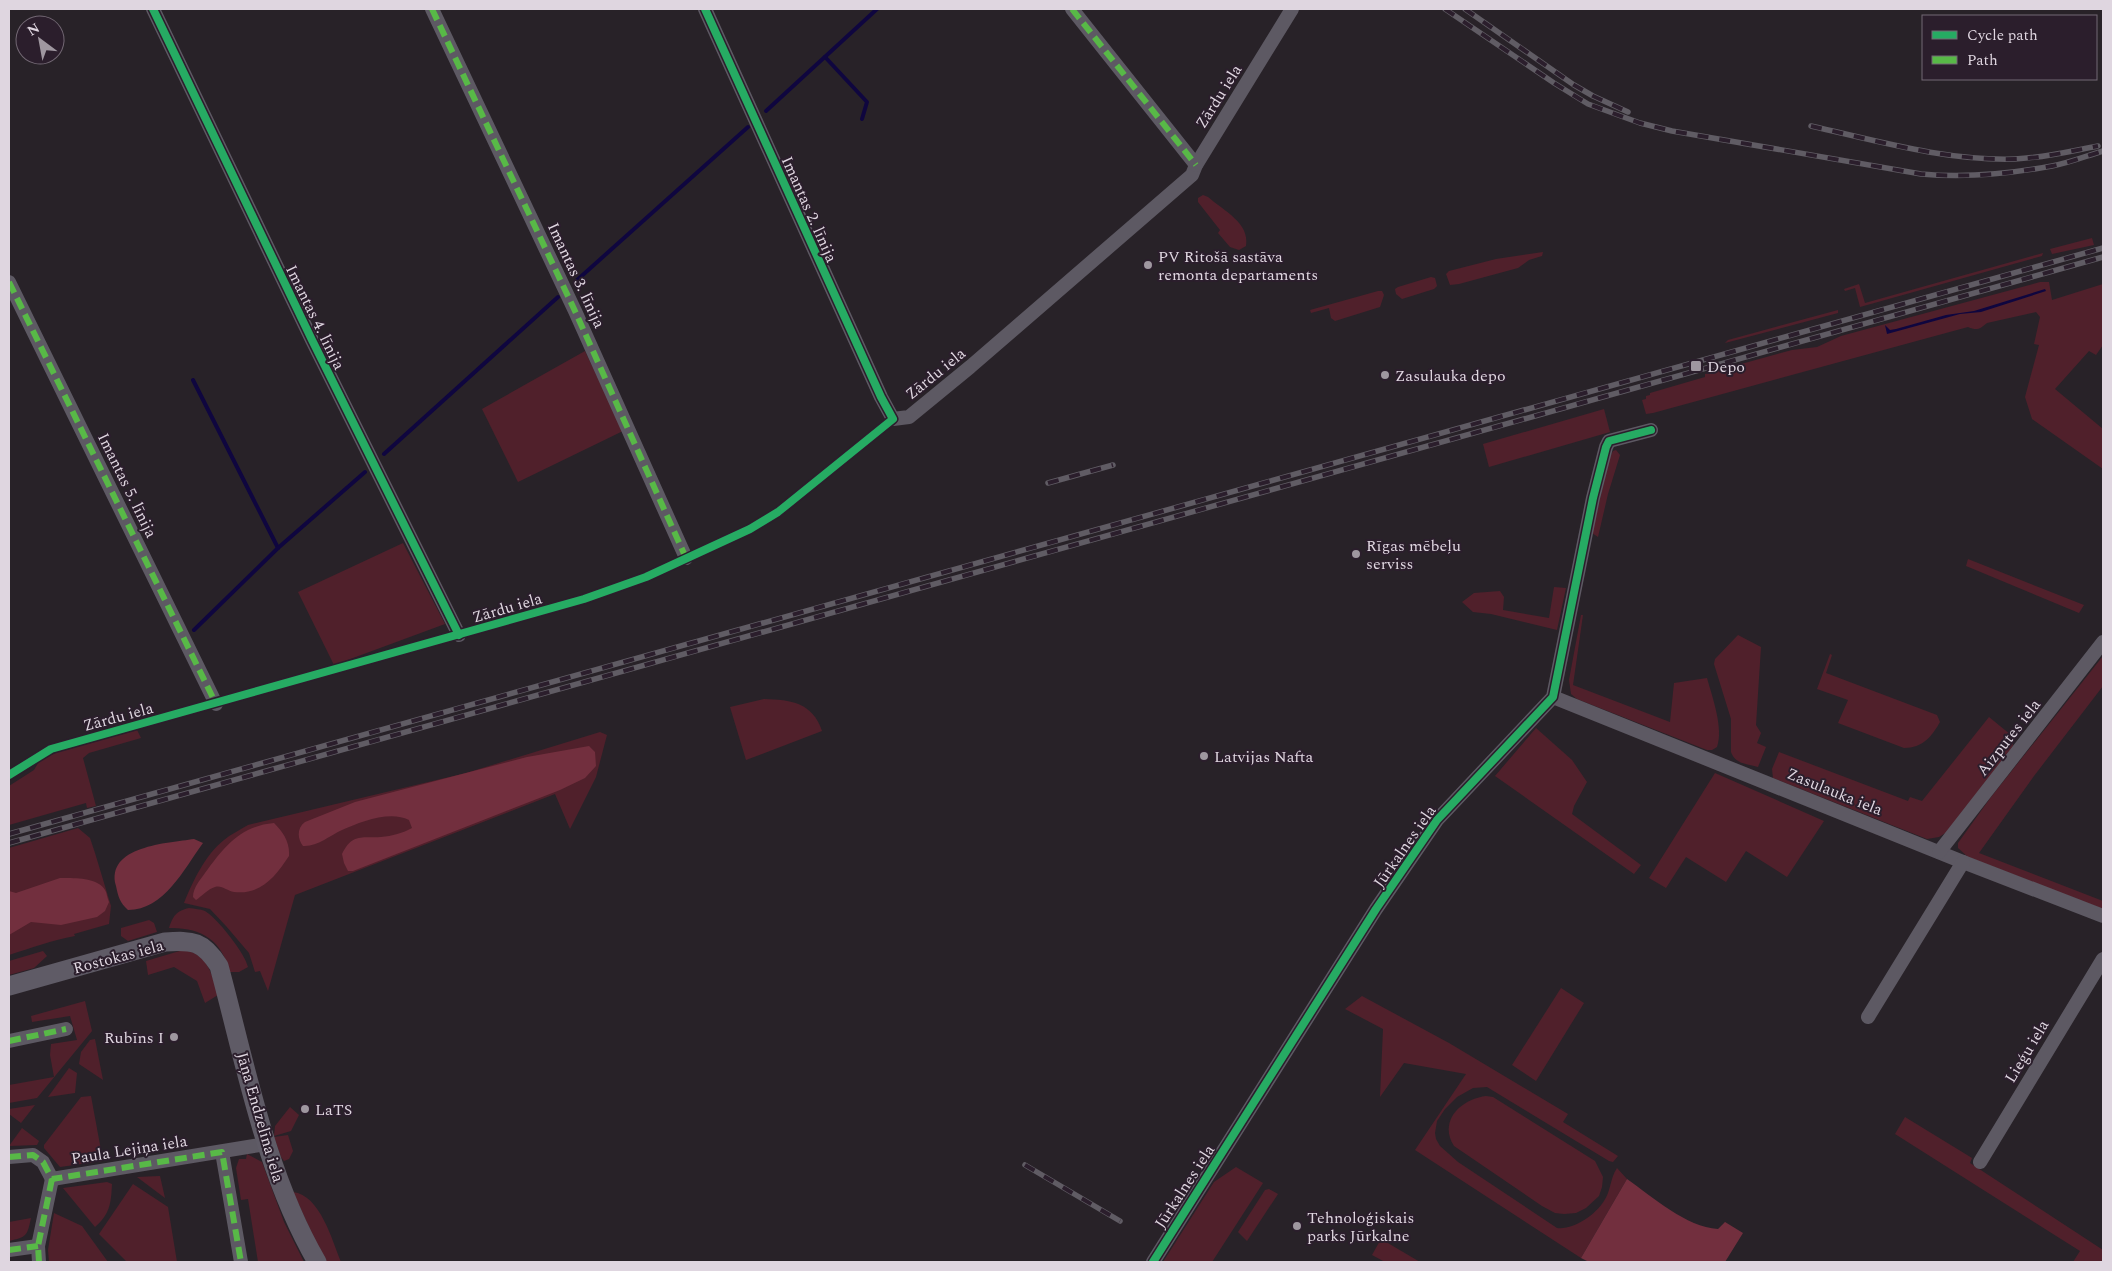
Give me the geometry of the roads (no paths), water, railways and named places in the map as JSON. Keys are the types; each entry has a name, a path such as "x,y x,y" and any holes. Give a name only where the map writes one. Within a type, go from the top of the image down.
{"street":[{"name":"Imantas 4. līnija","path":"153,9 312,340 459,635"},
{"name":"Imantas 3. līnija","path":"432,9 575,311 686,558"},
{"name":"Imantas 2. līnija","path":"705,9 881,397 893,419"},
{"path":"1072,9 1196,165"},
{"name":"Zārdu iela","path":"893,419 909,417 1192,176 1196,165 1292,9"},
{"name":"Imantas 5. līnija","path":"9,282 216,704"},
{"path":"1553,697 1593,498 1606,447 1609,441 1651,430"},
{"name":"Aizputes iela","path":"1939,852 2103,642"},
{"name":"Zasulauka iela","path":"1553,697 1963,862 2103,916"},
{"name":"Jūrkalnes iela","path":"1153,1262 1376,910 1437,820 1553,697"},
{"path":"1868,1017 1963,862"},
{"name":"Rostokas iela","path":"9,986 164,942 188,940 198,944 206,949 219,966"},
{"name":"Lieģu iela","path":"1980,1162 2103,959"},
{"name":"Jāņa Endzelīna iela","path":"219,966 266,1144 294,1219 317,1262"},
{"path":"9,1041 66,1028"},
{"name":"Paula Lejiņa iela","path":"9,1157 32,1155 43,1162 52,1179 266,1144"},
{"path":"222,1152 241,1262"},
{"path":"39,1262 38,1246 52,1179"},
{"path":"9,1250 38,1246"}],"waterway":[{"path":"766,111 877,9"},
{"path":"825,57 867,102 862,119"},
{"path":"576,281 748,127"},
{"path":"384,454 558,297"},
{"path":"193,380 278,548"},
{"path":"194,630 278,548 365,472"}],"railway":[{"path":"1445,9 1588,104 1640,123 1672,131 1921,174 1937,175 1970,175 2020,171 2058,165 2103,151"},
{"path":"1465,9 1574,85 1628,112"},
{"path":"1811,126 1912,149 1989,159 2036,157 2098,146"},
{"path":"9,834 2103,248"},
{"path":"9,843 2103,257"},
{"path":"1048,483 1113,465"},
{"path":"1025,1165 1120,1221"}],"place":[{"name":"PV Ritošā sastāva remonta departaments","path":"1148,265"},
{"name":"Depo","path":"1696,366"},
{"name":"Zasulauka depo","path":"1385,375"},
{"name":"Rīgas mēbeļu serviss","path":"1356,554"},
{"name":"Latvijas Nafta","path":"1204,756"},
{"name":"Rubīns I","path":"174,1037"},
{"name":"LaTS","path":"305,1109"},
{"name":"Tehnoloģiskais parks Jūrkalne","path":"1297,1226"}]}
